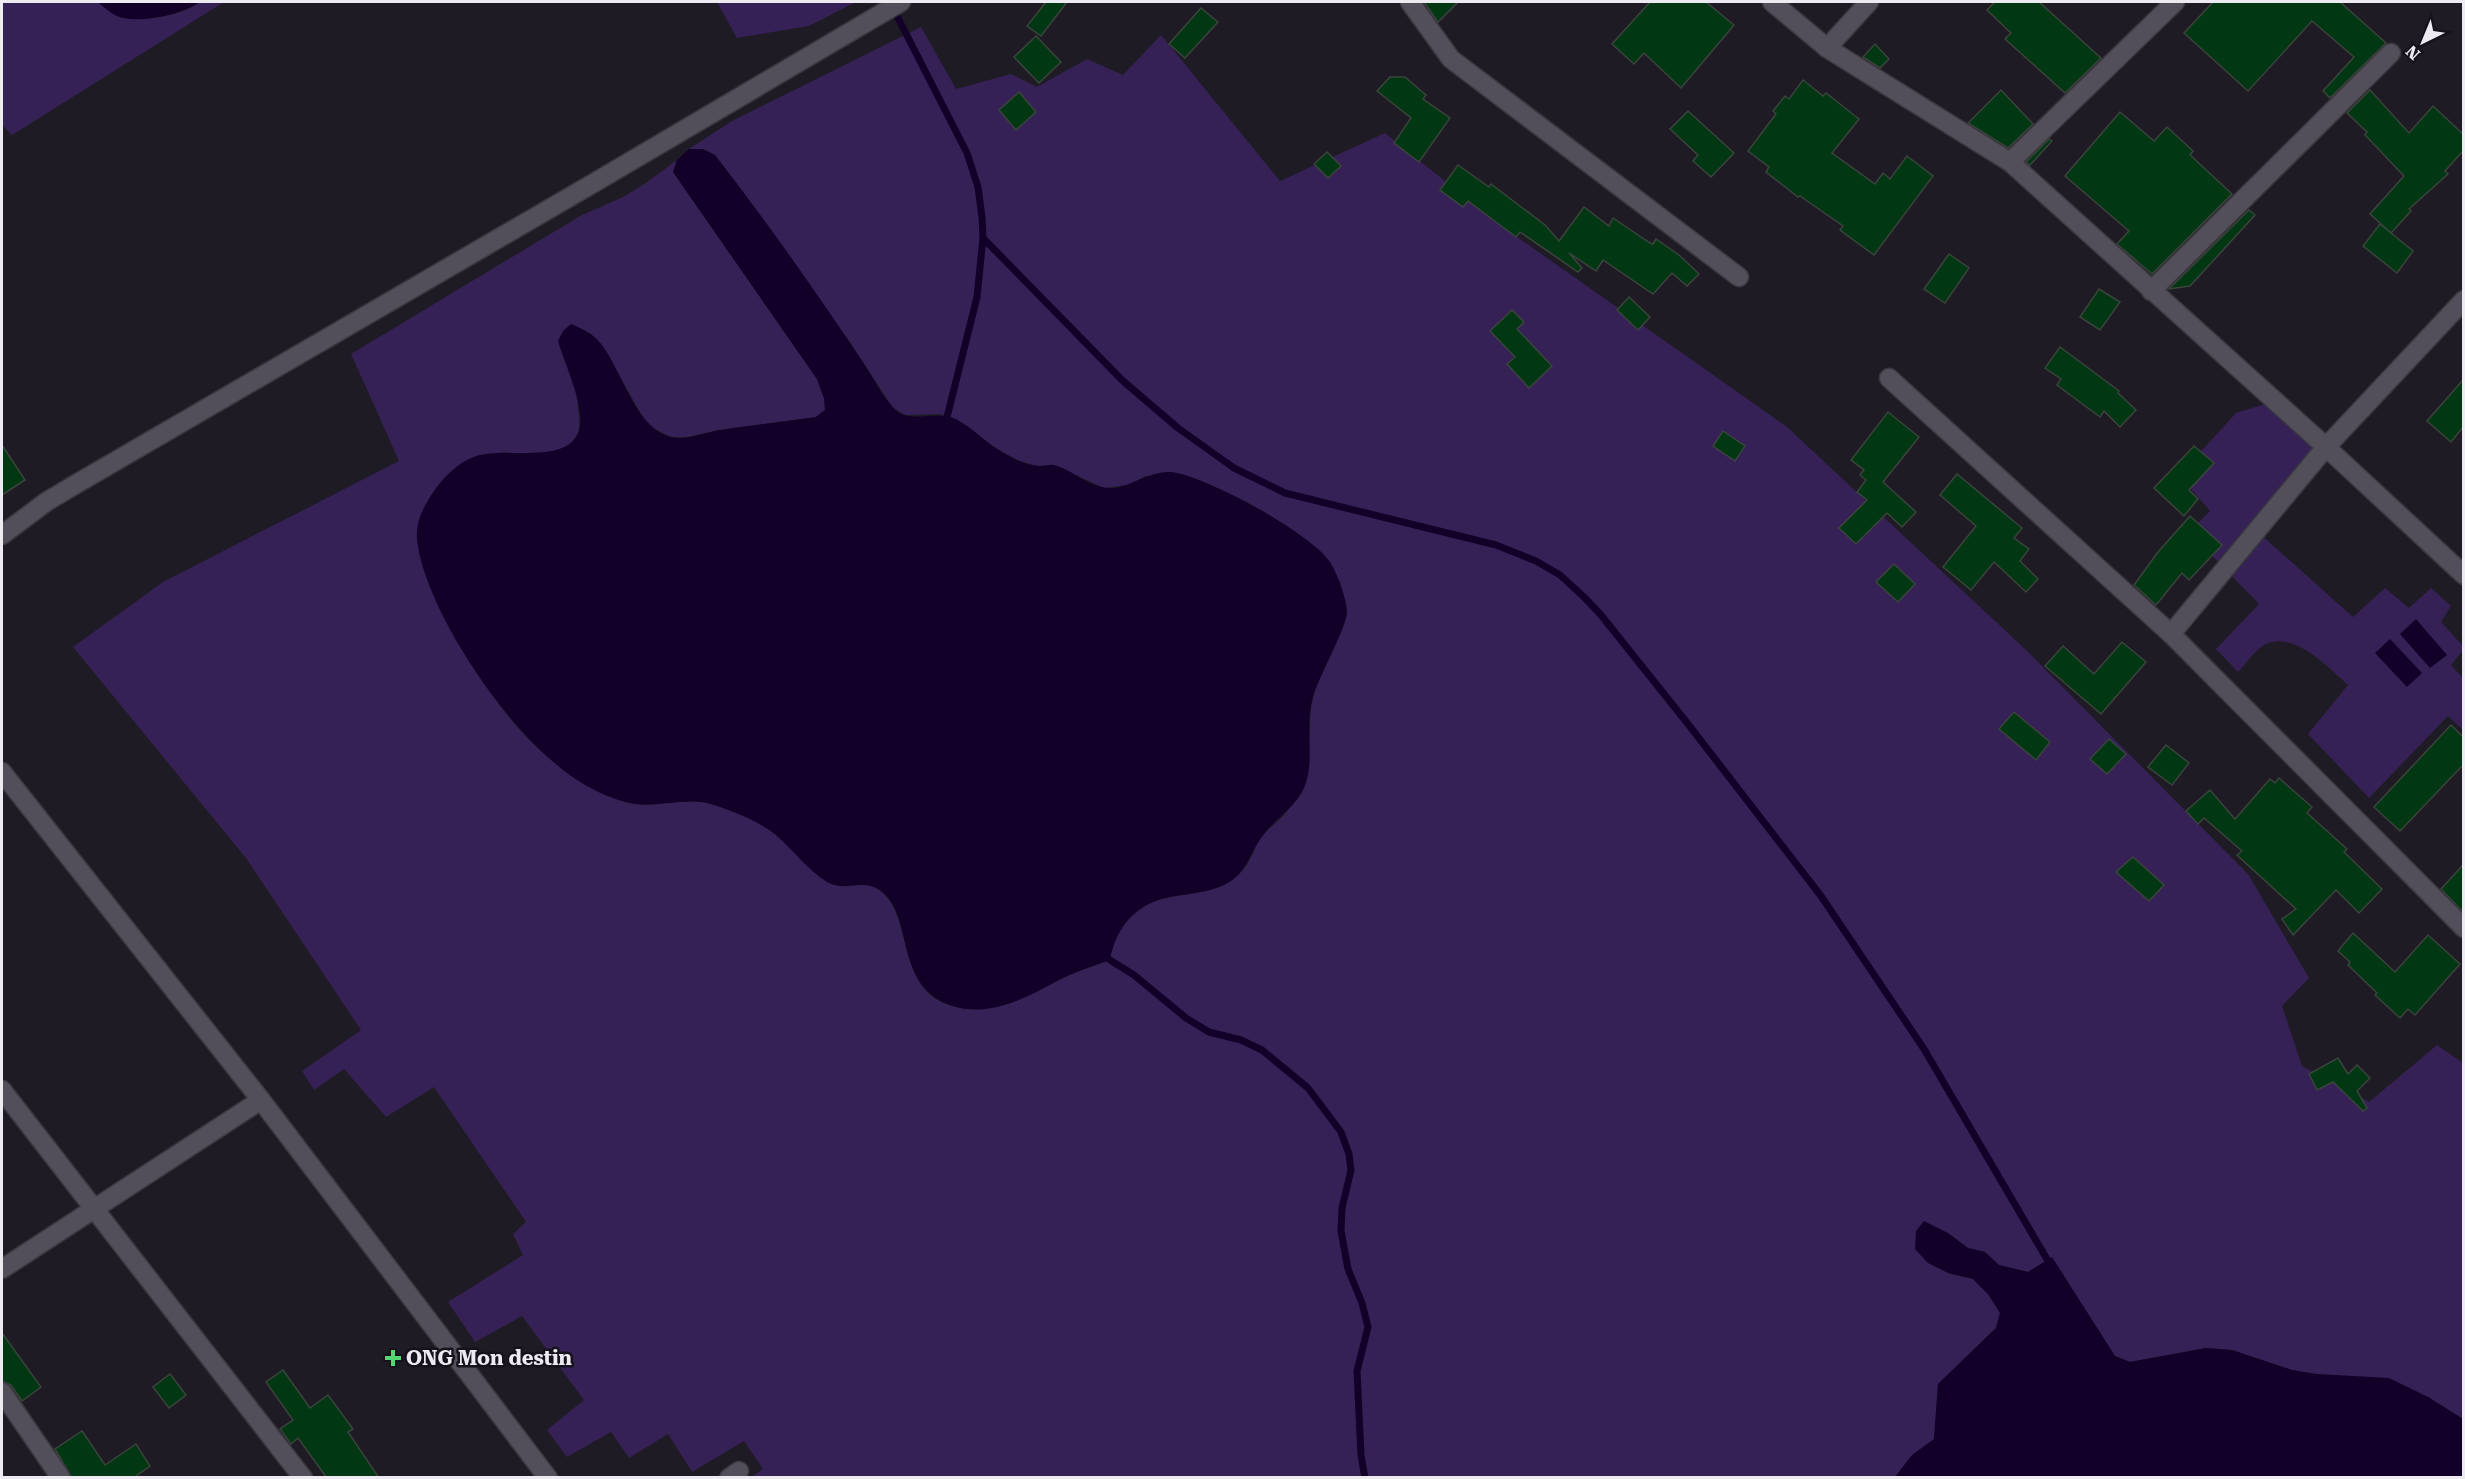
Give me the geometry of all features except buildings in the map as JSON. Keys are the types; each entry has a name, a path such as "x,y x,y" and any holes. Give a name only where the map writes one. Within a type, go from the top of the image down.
{"street":[{"path":"2,535 46,501 900,2"},
{"path":"1410,2 1451,59 1739,277"},
{"path":"1772,2 1827,48 2010,162 2326,447 2463,575"},
{"path":"1827,48 1869,2"},
{"path":"2010,162 2175,2"},
{"path":"2151,291 2391,53"},
{"path":"2171,634 2326,447 2459,312"},
{"path":"1889,378 2171,634 2463,928"},
{"path":"2,772 261,1100 548,1478"},
{"path":"2,1090 303,1478"},
{"path":"2,1269 261,1100"},
{"path":"2,1392 61,1478"}],"shaded area":[{"path":"2,2 98,2 119,14 156,18 181,12 199,2 224,2 12,135 2,125"},
{"path":"98,2 200,2 172,14 136,19 117,16"},
{"path":"717,2 856,2 809,26 737,38"},
{"path":"921,27 956,89 1011,74 1037,87 1087,59 1123,75 1161,35 1280,181 1385,133 1496,222 1787,427 2024,648 2248,874 2309,978 2282,1006 2302,1066 2369,1102 2437,1045 2463,1063 2463,1419 2428,1397 2292,1370 2232,1350 2206,1348 2130,1362 2115,1356 2052,1258 2028,1272 1999,1265 1985,1252 1968,1248 1948,1233 1948,1273 1973,1279 1988,1294 2000,1313 1996,1328 1938,1384 1934,1439 1912,1456 1895,1477 750,1478 763,1469 744,1441 692,1472 668,1434 629,1458 611,1432 567,1457 547,1430 584,1400 522,1316 475,1342 448,1302 523,1255 513,1234 526,1222 434,1087 386,1117 344,1069 314,1090 302,1071 361,1030 246,858 73,647 163,582 399,461 351,354 582,215 623,197 677,160 673,172 817,379 824,398 825,410 816,417 719,430 687,437 671,437 655,429 644,419 601,343 584,378 578,404 579,428 573,441 566,447 545,453 502,452 438,606 492,696 508,717 545,754 576,777 621,800 649,805 691,801 718,805 766,828 830,883 839,886 870,885 874,887 887,897 895,912 912,967 920,983 933,997 952,1006 967,1009 995,1007 1021,999 1071,974 1110,960 1119,932 1132,914 1149,903 1208,890 1226,883 1243,870 1260,838 1291,805 1307,753 1311,709 1316,687 1347,614 1310,543 1249,503 1196,479 1145,476 1128,485 1104,488 1054,465 1037,466 1020,461 1000,451 956,420 940,414 905,415 893,408 852,345 715,155 703,149 689,149 732,121"},
{"path":"689,149 703,149 715,155 754,206 898,412 910,416 942,416 956,419 1017,460 1036,466 1060,467 1102,487 1119,487 1162,472 1187,476 1232,495 1281,522 1319,550 1333,567 1339,580 1347,612 1313,697 1309,720 1309,766 1304,788 1290,808 1257,843 1245,866 1236,877 1218,888 1162,899 1140,909 1131,917 1118,936 1110,960 1070,975 1006,1005 978,1010 950,1005 932,995 920,982 912,966 898,916 891,902 881,891 868,886 840,886 827,882 813,872 776,835 754,821 730,811 704,802 693,801 647,804 626,802 591,788 564,771 509,717 460,647 441,612 426,577 418,547 417,532 422,513 441,481 459,465 473,457 494,453 545,452 560,449 572,442 579,431 580,413 574,386 558,341 563,331 571,324 598,340 609,355 630,397 648,422 671,437 690,437 721,430 816,417 825,410 824,398 817,379 673,172 677,160"},
{"path":"2265,404 2315,449 2249,524 2353,617 2385,588 2409,608 2431,588 2451,606 2441,622 2463,646 2463,650 2451,665 2463,678 2463,730 2448,716 2369,798 2308,734 2348,685 2310,653 2287,642 2275,641 2264,645 2238,672 2216,649 2259,604 2189,532 2210,511 2179,475 2236,413"},
{"path":"2416,619 2447,655 2430,668 2400,634"},
{"path":"2390,639 2422,673 2407,687 2375,653"},
{"path":"1924,1221 1948,1233 1968,1248 1985,1252 1999,1265 2028,1272 2052,1257 2115,1356 2130,1362 2206,1348 2232,1350 2292,1370 2317,1374 2389,1378 2428,1397 2463,1419 2463,1477 1895,1477 1912,1455 1934,1439 1938,1384 1996,1328 2000,1313 1988,1294 1973,1279 1948,1273 1928,1263 1915,1249 1916,1231"}],"waterway":[{"path":"896,14 967,153 978,187 982,217 983,238 977,297 947,417"},
{"path":"983,238 1123,381 1178,428 1234,468 1285,493 1496,545 1536,561 1560,575 1584,597 1688,724 1821,896 1924,1049 2051,1266"},
{"path":"1110,960 1134,975 1186,1018 1209,1032 1241,1040 1262,1050 1308,1088 1341,1132 1349,1154 1351,1170 1342,1208 1341,1231 1348,1269 1362,1303 1368,1327 1357,1371 1361,1455 1365,1478"}],"place":[{"name":"ONG Mon destin","path":"393,1358"}]}
